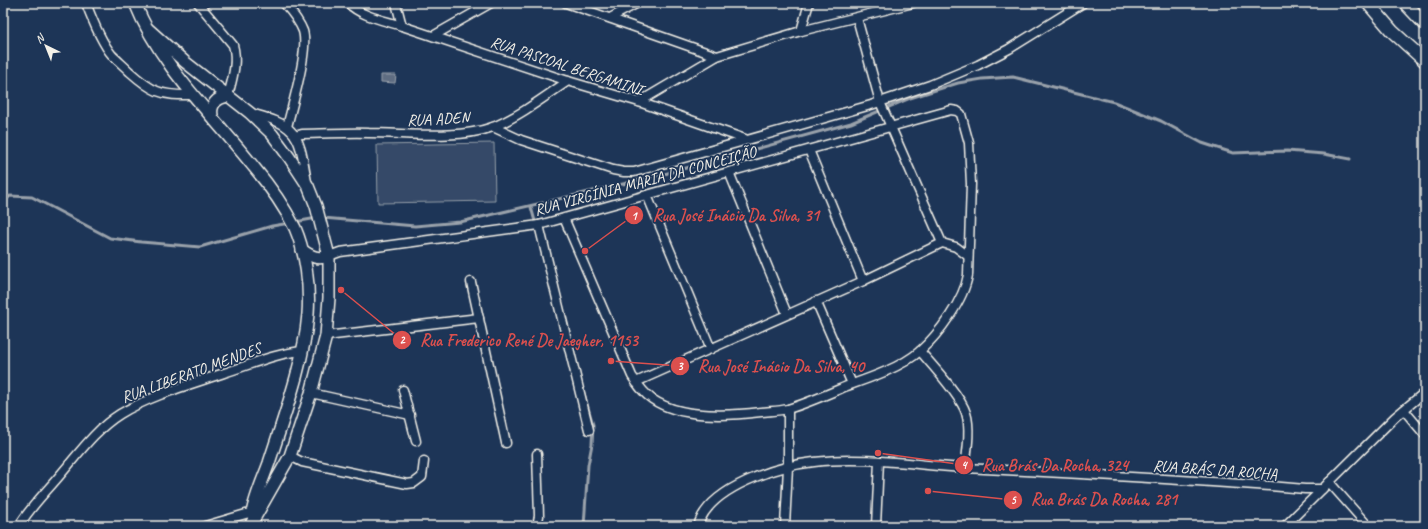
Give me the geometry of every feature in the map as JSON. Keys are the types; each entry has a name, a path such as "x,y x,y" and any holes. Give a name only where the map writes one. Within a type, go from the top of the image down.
{"main road":[{"path":"135,3 160,52 261,175 280,202 295,229 302,249 307,279 308,299 308,314 303,351 253,517"},
{"path":"1368,3 1392,31 1425,61"},
{"path":"1405,3 1425,24"},
{"path":"147,28 185,62 250,113 272,134 308,186 316,206 330,256 326,336 311,393 290,456 253,517"},
{"path":"212,116 212,106 215,101 228,96"},
{"path":"302,249 311,256 317,258 330,256"},
{"path":"276,442 290,456"}],"street":[{"path":"86,3 90,14 112,55 140,81 159,92 167,94 194,95"},
{"path":"198,3 233,45 235,52 234,68 228,96"},
{"path":"284,3 299,22 304,36 300,68 287,127"},
{"name":"RUA PASCOAL BERGAMINI","path":"348,3 366,15 568,81 638,102 745,139"},
{"path":"396,3 402,26"},
{"path":"433,36 491,3"},
{"path":"566,3 717,56"},
{"path":"610,18 638,3"},
{"path":"801,31 808,3"},
{"path":"638,102 717,56 801,31 913,3"},
{"name":"RUA VIRGÍNIA MARIA DA CONCEIÇÃO","path":"493,126 521,140 613,170 634,172 745,139 881,104 978,65 1009,49 1084,3"},
{"path":"857,18 881,104 942,243"},
{"name":"RUA ADEN","path":"295,136 302,134 370,133 456,134 493,126 514,116 568,81"},
{"name":"RUA VIRGÍNIA MARIA DA CONCEIÇÃO","path":"330,256 340,252 539,225 809,150 889,124 951,110 957,111 961,114 969,143 971,219 968,256"},
{"path":"250,113 287,127 295,136 300,149 308,186"},
{"path":"809,150 863,281"},
{"path":"729,172 787,314"},
{"path":"647,195 711,348"},
{"path":"564,218 636,382 644,393 653,400 666,406 688,412 711,415 739,415 788,409 889,369 920,351 952,312 967,286 968,256 956,247 942,243 863,281 636,382"},
{"path":"539,225 589,430"},
{"path":"471,282 506,443"},
{"path":"816,301 852,384"},
{"path":"326,336 479,318"},
{"name":"RUA LIBERATO MENDES","path":"19,526 90,439 120,414 155,397 288,352 303,351"},
{"path":"920,351 958,398 966,413 968,440 965,468"},
{"path":"403,390 416,441"},
{"path":"1285,526 1404,410 1425,392"},
{"path":"311,393 410,415"},
{"path":"785,526 788,467 788,409"},
{"path":"1404,410 1425,435"},
{"path":"537,454 539,516 537,526"},
{"path":"290,456 302,462 407,484 414,483 422,477 424,462"},
{"name":"RUA BRÁS DA ROCHA","path":"698,526 709,506 728,490 737,485 788,467 834,460 879,461 965,468 1322,489"},
{"path":"876,526 879,461"},
{"path":"1329,482 1368,526"},
{"path":"205,526 253,517"}],"shaded area":[{"path":"381,75 396,75 395,83 381,82"},
{"path":"494,143 495,201 378,203 377,145"}],"waterway":[{"path":"323,218 415,226 460,222 657,176 851,123 910,98 958,83 982,79 1013,77 1114,102 1161,121 1202,143 1233,153 1287,151 1324,154 1350,159"},
{"path":"3,203 10,196 32,197 110,238 200,247 272,226 290,223"},
{"path":"531,207 536,225"},
{"path":"295,222 317,218"},
{"path":"583,390 593,425 592,444 588,465 584,526"}],"place":[{"name":"Rua José Inácio Da Silva, 31","path":"585,251"},
{"name":"Rua Frederico René De Jaegher, 1153","path":"341,290"},
{"name":"Rua José Inácio Da Silva, 40","path":"611,361"},
{"name":"Rua Brás Da Rocha, 324","path":"878,453"},
{"name":"Rua Brás Da Rocha, 281","path":"928,491"}]}
